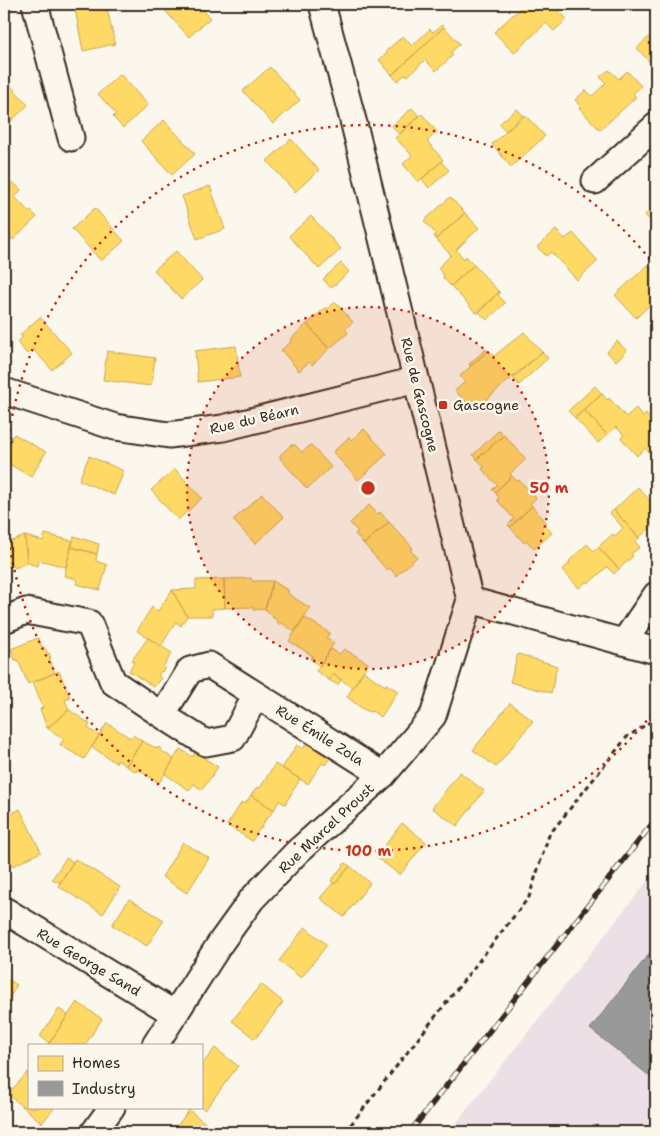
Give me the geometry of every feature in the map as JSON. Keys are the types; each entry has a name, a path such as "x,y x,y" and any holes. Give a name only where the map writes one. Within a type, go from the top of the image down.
{"street":[{"path":"35,4 71,138"},
{"name":"Rue de Gascogne","path":"322,4 354,124 470,600"},
{"path":"594,181 656,126"},
{"name":"Rue du Béarn","path":"4,391 115,428 169,435 224,428 416,380"},
{"path":"624,642 656,595"},
{"path":"470,600 656,651"},
{"name":"Rue Marcel Proust","path":"155,1044 221,942 252,899 297,852 383,775 433,716 470,600"},
{"path":"4,620 26,610 88,623 113,682 206,743 233,738 256,695"},
{"name":"Rue Émile Zola","path":"162,715 190,670 209,665 383,775"},
{"name":"Rue George Sand","path":"4,910 175,1014"},
{"path":"94,1132 111,1108"}],"path":[{"path":"346,1132 528,897 549,835 627,737 656,718"}],"shaded area":[{"path":"656,870 656,1132 449,1132"}],"building: Homes":[{"path":"74,4 106,4 115,44 83,51"},
{"path":"159,4 198,4 210,18 189,37"},
{"path":"525,4 552,4 567,19 554,31 546,23 514,53 494,32"},
{"path":"442,25 444,27 392,75 379,60 403,36 412,46 430,29 433,32"},
{"path":"444,27 460,44 451,52 453,55 436,71 425,60 408,76 406,74 397,81 392,75"},
{"path":"656,30 656,69 637,48"},
{"path":"270,67 300,100 273,124 243,91"},
{"path":"609,70 619,79 627,71 641,86 633,94 636,97 600,130 579,108 581,107 575,100 586,90 592,96 606,83 600,77"},
{"path":"120,74 148,105 123,128 113,117 116,114 98,94"},
{"path":"4,78 28,105 7,125 4,122"},
{"path":"412,108 419,116 399,134 392,126"},
{"path":"517,109 523,115 506,131 499,124"},
{"path":"422,114 437,132 427,141 443,160 418,182 403,164 412,155 395,138"},
{"path":"525,115 545,136 511,167 492,144"},
{"path":"164,120 195,154 172,175 141,141"},
{"path":"291,139 319,170 295,192 267,161"},
{"path":"441,162 449,170 429,188 422,179"},
{"path":"13,182 21,190 15,197 29,212 30,210 37,217 13,240 4,230 4,190"},
{"path":"210,186 225,229 197,239 182,196"},
{"path":"450,197 465,213 436,239 434,236 436,234 424,221"},
{"path":"656,205 656,227 645,215"},
{"path":"95,208 124,241 101,261 72,229"},
{"path":"465,213 479,228 456,250 464,259 466,256 474,265 451,286 443,278 444,276 438,268 451,255 436,239"},
{"path":"311,216 341,249 319,269 289,236"},
{"path":"556,230 565,239 573,233 598,261 577,280 551,252 546,256 537,247"},
{"path":"176,251 202,280 181,299 154,270"},
{"path":"341,263 349,272 331,288 323,279"},
{"path":"474,265 499,292 476,313 451,286"},
{"path":"648,265 656,274 656,299 636,318 615,295"},
{"path":"500,293 498,295 505,303 487,320 479,312"},
{"path":"335,302 353,322 345,329 348,333 329,349 307,324"},
{"path":"40,317 72,353 52,370 33,349 27,354 17,342 23,337 20,335"},
{"path":"307,324 329,349 312,365 309,362 299,371 281,350"},
{"path":"524,332 542,352 474,410 455,391 465,382 460,376 488,351 494,356"},
{"path":"617,341 627,351 616,361 607,352"},
{"path":"236,346 240,377 198,382 195,351"},
{"path":"486,349 488,351 470,366 469,364"},
{"path":"107,351 155,358 151,386 103,380"},
{"path":"542,352 548,358 519,385 513,378"},
{"path":"595,386 602,394 575,418 568,411"},
{"path":"602,394 607,400 609,398 626,417 636,408 643,417 646,414 656,425 656,460 645,448 637,456 621,438 624,435 616,427 607,435 584,410"},
{"path":"584,410 607,435 598,443 575,418"},
{"path":"364,429 387,454 358,480 333,452 349,437 351,440"},
{"path":"499,430 504,435 477,459 473,455"},
{"path":"14,434 46,452 31,477 4,461 4,451"},
{"path":"504,435 526,459 495,492 492,490 497,485 482,469 484,467 477,459"},
{"path":"291,445 295,445 302,452 311,445 331,467 307,489 280,458 280,455"},
{"path":"89,456 124,471 114,495 79,480"},
{"path":"175,469 202,498 178,520 151,490"},
{"path":"512,476 517,481 519,480 536,498 530,504 532,506 510,527 508,525 514,519 497,500 499,498 495,492"},
{"path":"638,487 656,508 656,519 651,524 652,526 639,538 614,510"},
{"path":"262,494 284,517 255,544 233,520"},
{"path":"369,505 378,514 380,512 389,522 364,544 355,534 358,532 350,523"},
{"path":"532,506 547,523 545,525 552,533 534,549 527,541 524,543 510,527"},
{"path":"614,510 639,538 635,542 640,547 631,554 633,556 619,569 598,547 613,534 615,536 623,528 610,513"},
{"path":"389,522 413,548 410,550 417,557 396,576 390,568 387,570 364,544"},
{"path":"45,534 73,541 66,567 39,560 38,566 27,563 25,536 43,541"},
{"path":"25,536 27,563 15,568 13,565 4,569 4,539 6,543"},
{"path":"74,536 99,544 97,554 71,547"},
{"path":"587,544 594,551 598,547 619,569 614,574 607,567 589,583 587,581 579,588 562,570"},
{"path":"71,547 97,554 96,561 107,565 100,590 76,584 77,579 64,576"},
{"path":"251,578 252,581 273,581 265,609 253,610 253,607 225,608 224,579"},
{"path":"224,579 225,608 212,609 212,616 187,616 172,590 196,589 196,580"},
{"path":"273,581 310,608 295,632 282,623 280,625 265,609"},
{"path":"172,590 187,616 181,626 176,622 161,646 137,631 152,607 158,611"},
{"path":"304,617 330,633 326,638 334,643 320,666 310,659 313,656 289,641"},
{"path":"38,638 42,647 49,653 51,658 49,659 55,673 28,684 11,649"},
{"path":"148,638 172,653 163,667 165,668 158,676 161,678 154,687 129,671 134,662 132,660"},
{"path":"331,649 340,654 344,649 368,663 353,688 333,674 329,680 316,671"},
{"path":"518,654 557,666 551,693 510,682"},
{"path":"59,671 70,698 65,700 69,710 47,728 40,709 43,708 33,682"},
{"path":"363,671 385,686 386,684 398,691 381,717 372,711 363,709 347,697"},
{"path":"333,674 341,680 338,685 329,680"},
{"path":"510,703 533,721 496,767 473,750"},
{"path":"69,710 90,724 88,728 99,736 84,759 60,745 64,739 47,728"},
{"path":"107,723 130,738 133,735 142,741 126,766 117,760 116,763 92,747"},
{"path":"142,741 158,749 159,747 162,749 161,751 174,759 159,783 137,769 136,772 126,766"},
{"path":"308,741 332,755 325,765 322,763 308,784 282,768 297,745 303,749"},
{"path":"180,749 193,757 195,752 218,767 202,790 194,784 189,790 165,774"},
{"path":"275,764 300,779 285,804 279,801 274,810 251,795 257,787 260,788"},
{"path":"460,772 484,791 457,826 432,808"},
{"path":"251,795 274,810 266,818 252,841 227,825 242,802 245,804"},
{"path":"20,809 41,852 13,866 4,847 4,818"},
{"path":"402,823 426,842 400,875 376,857"},
{"path":"183,842 209,858 187,893 162,877"},
{"path":"66,858 73,862 60,883 52,879"},
{"path":"75,859 120,887 103,914 58,886"},
{"path":"345,863 350,866 335,884 331,881"},
{"path":"350,866 370,883 344,917 320,898"},
{"path":"129,899 164,920 147,946 112,925"},
{"path":"305,927 327,945 301,978 279,961"},
{"path":"4,977 17,985 4,1006"},
{"path":"261,984 283,1002 255,1039 232,1021"},
{"path":"77,1002 102,1019 86,1044 49,1044"},
{"path":"59,1009 68,1015 49,1043 40,1036"},
{"path":"215,1048 238,1066 205,1110 202,1108 202,1065"},
{"path":"28,1072 28,1108 54,1108 42,1123 8,1094"},
{"path":"189,1110 210,1127 206,1132 169,1132 172,1128 174,1130"}],"building: Industry":[{"path":"656,945 656,1081 590,1029"}],"railway":[{"path":"410,1132 656,819"}],"place":[{"name":"Gascogne","path":"443,405"}]}
